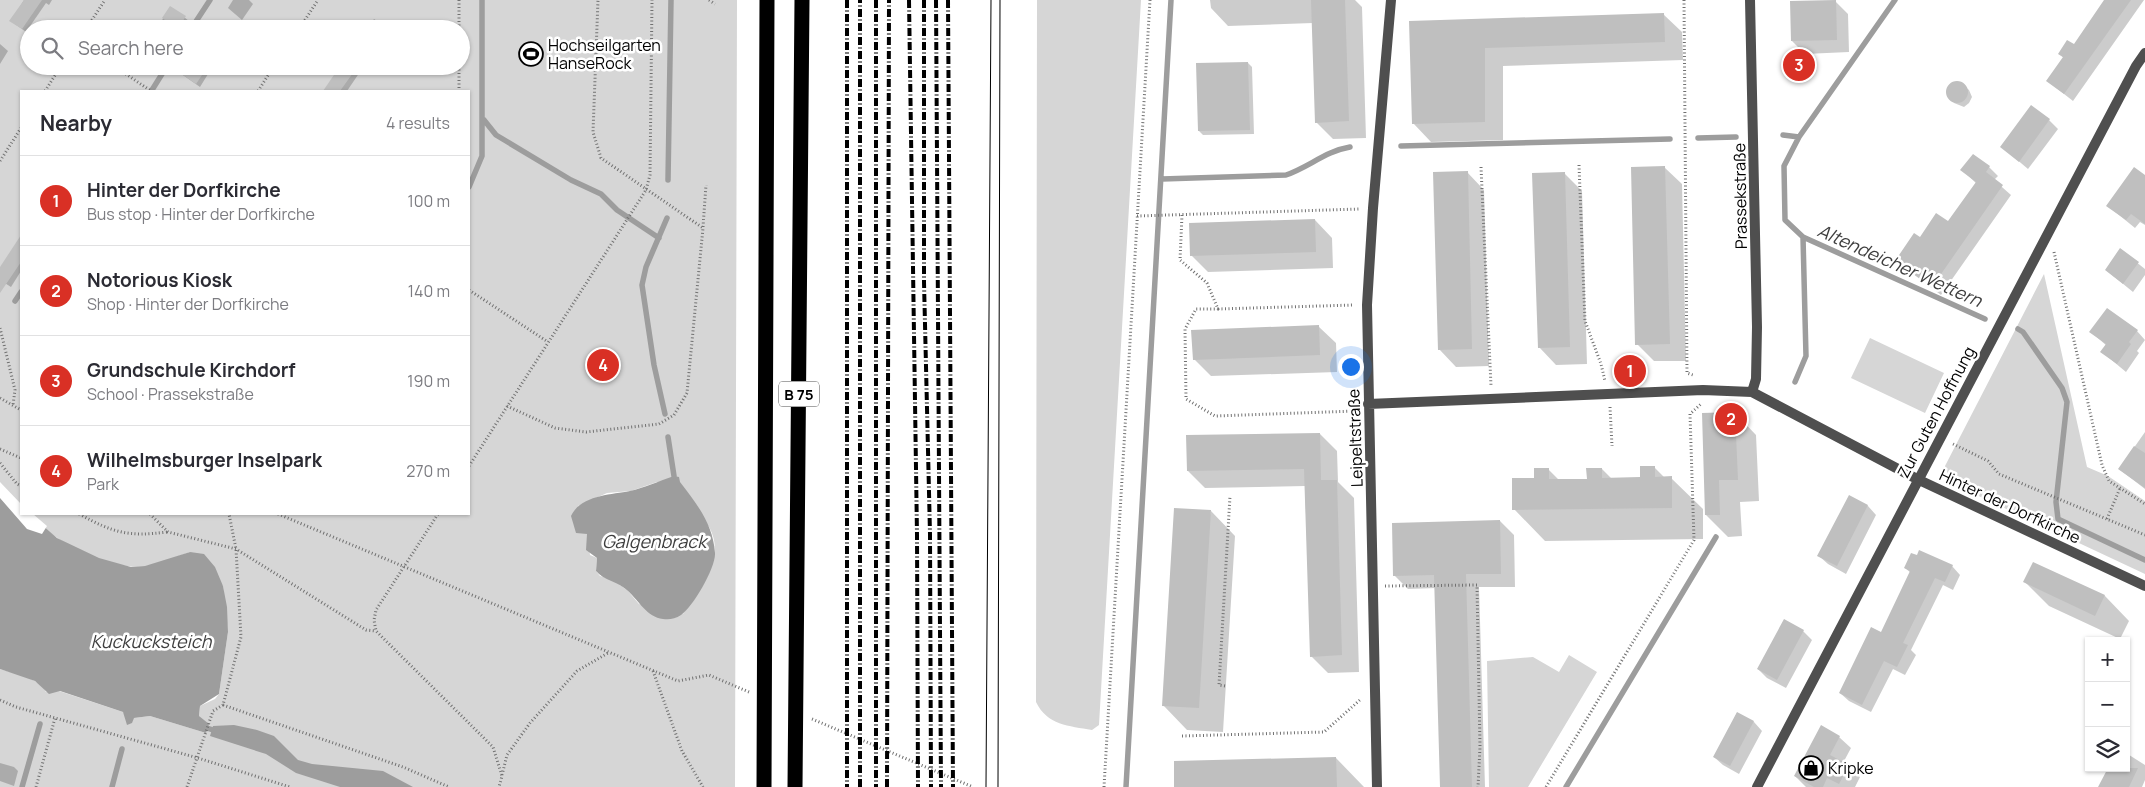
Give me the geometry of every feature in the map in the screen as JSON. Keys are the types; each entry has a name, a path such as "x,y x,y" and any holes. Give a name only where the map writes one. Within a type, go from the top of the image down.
{"highway":[{"name":"B 75","path":"764,787 768,0"},
{"name":"B 75","path":"795,787 802,0"}],"street":[{"name":"Leipeltstraße","path":"1377,787 1367,305 1373,208 1392,0"},
{"name":"Prassekstraße","path":"1750,0 1757,327 1756,371 1752,392"},
{"name":"Zur Guten Hoffnung","path":"1757,787 1939,438 2136,66 2145,53"},
{"name":"Hinter der Dorfkirche","path":"1368,404 1703,390 1752,392 1918,479 2145,586"}],"path":[{"path":"92,20 105,0"},
{"path":"305,20 318,0"},
{"path":"459,0 459,20"},
{"path":"598,0 593,132 601,158 703,228"},
{"path":"470,464 646,190 650,176 652,0"},
{"path":"709,0 715,4"},
{"path":"1104,787 1150,0"},
{"path":"1684,0 1687,373 1695,376"},
{"path":"46,90 55,75"},
{"path":"127,75 150,90"},
{"path":"259,90 268,75"},
{"path":"459,75 459,90"},
{"path":"0,161 20,130"},
{"path":"1579,165 1585,321 1601,364 1608,394"},
{"path":"1480,167 1491,399"},
{"path":"507,406 556,428 586,432 659,424 674,416 689,386 706,185"},
{"path":"1137,216 1373,208"},
{"path":"1182,215 1180,260 1207,283 1218,309"},
{"path":"2049,230 2102,465 2109,481 2145,504"},
{"path":"470,291 548,342"},
{"path":"1367,305 1196,309 1185,329 1186,399 1215,416 1354,411 1368,404"},
{"path":"0,328 15,390 13,405"},
{"path":"0,398 20,409"},
{"path":"1546,787 1694,540 1690,414 1704,402"},
{"path":"1611,410 1612,446"},
{"path":"1939,438 1988,461 1999,474 2145,535"},
{"path":"0,449 20,458"},
{"path":"0,463 20,486"},
{"path":"2107,519 2120,488"},
{"path":"1225,686 1219,685 1230,496"},
{"path":"81,515 103,527 137,536 168,532 236,549 366,630 376,631"},
{"path":"151,515 168,532"},
{"path":"187,787 213,711 223,704 241,637 236,549 229,515"},
{"path":"280,515 678,681 709,675 755,695"},
{"path":"437,515 376,610 374,620 376,631 493,747 502,776"},
{"path":"1374,586 1477,585 1480,746 1478,787"},
{"path":"499,787 507,755 530,723 577,671 608,652"},
{"path":"653,671 682,751 703,787"},
{"path":"1182,736 1324,732 1376,685"},
{"path":"0,700 16,707 198,758 290,787"},
{"path":"223,704 403,768 449,787"},
{"path":"36,787 55,718"},
{"path":"809,718 973,787"}],"shaded area":[{"path":"0,0 737,0 735,787 0,787 0,669 32,679 46,692 59,691 123,712 126,716 134,718 150,716 206,733 199,716 200,706 215,699 219,694 228,632 223,586 190,552 146,566 125,566 89,555 67,544 30,515 470,515 470,90 20,90 20,506 0,484","holes":["657,482 693,511 709,527 714,539 715,550 709,574 683,614 639,604 628,591 614,580 600,576 596,571 597,558 590,555 587,534 584,532 578,506 607,493 631,491"]},
{"path":"1037,0 1141,0 1099,725 1092,730 1052,720 1046,716 1036,702"},
{"path":"2044,274 2087,467 2108,476 2145,501 2145,574 1951,483 1945,466"},
{"path":"1870,338 1944,373 1925,413 1851,378"},
{"path":"1569,655 1597,672 1528,787 1489,787 1487,661 1533,657 1559,672"}],"water":[{"name":"Galgenbrack","path":"674,476 679,477 680,482 708,524 715,553 708,577 692,604 679,616 665,619 652,615 624,588 596,571 597,558 586,550 587,534 576,533 571,516 576,509 589,500 635,490"},
{"name":"Kuckucksteich","path":"0,484 20,515 41,524 57,538 99,558 131,567 145,566 190,552 204,554 215,567 223,586 227,607 228,632 219,694 200,706 199,716 209,724 206,733 150,716 134,718 132,723 127,725 123,712 60,691 49,694 35,681 0,669"},
{"path":"234,725 274,736 298,760 312,764 383,771 413,787 340,787 296,773 266,754 210,736 213,726"}],"pier":[{"path":"0,482 20,503 20,515 34,515 47,526 42,534 27,529 0,498"}],"building":[{"path":"24,0 42,0 28,20 20,20 20,28 9,21"},
{"path":"1311,0 1345,0 1349,121 1315,123"},
{"path":"1836,0 1837,40 1791,41 1790,1"},
{"path":"2104,0 2131,0 2064,94 2046,81 2063,57 2058,54 2067,40 2074,44"},
{"path":"170,6 186,16 184,20 165,20 162,18"},
{"path":"1664,13 1665,42 1485,48 1485,122 1412,124 1409,21"},
{"path":"1248,62 1250,130 1198,131 1196,63"},
{"path":"183,75 202,75 196,84"},
{"path":"334,75 352,75 341,90 324,90"},
{"path":"1957,81 1965,84 1968,92 1965,100 1957,103 1949,100 1946,92 1949,84"},
{"path":"2031,105 2050,119 2019,162 2000,147"},
{"path":"1973,154 1990,166 1986,172 2003,185 1932,287 1895,261 1914,233 1920,237 1936,213 1948,221 1976,182 1960,170"},
{"path":"1665,166 1670,344 1635,345 1631,167"},
{"path":"2134,167 2145,175 2145,224 2131,214 2126,220 2106,206"},
{"path":"1468,171 1472,349 1438,350 1433,172"},
{"path":"1565,172 1570,347 1538,348 1532,173"},
{"path":"1315,219 1316,252 1190,256 1189,223"},
{"path":"20,237 20,263 0,293 0,267"},
{"path":"2120,248 2139,262 2123,284 2105,270"},
{"path":"2107,308 2138,330 2117,364 2100,352 2106,344 2089,332"},
{"path":"1319,325 1320,355 1193,360 1191,330"},
{"path":"1735,412 1738,480 1719,480 1720,515 1705,515 1702,413"},
{"path":"1320,433 1321,480 1337,480 1342,655 1310,657 1304,469 1187,471 1186,435"},
{"path":"2134,446 2145,453 2145,488 2118,469"},
{"path":"1640,466 1655,466 1655,477 1672,476 1672,508 1512,510 1512,478 1534,478 1534,468 1549,468 1549,479 1587,479 1586,468 1602,468 1602,478 1640,477"},
{"path":"1849,495 1868,505 1837,566 1817,556"},
{"path":"1174,508 1211,510 1199,708 1162,706"},
{"path":"1500,520 1501,574 1466,574 1472,787 1440,787 1434,575 1393,576 1392,523"},
{"path":"1919,550 1953,565 1945,582 1935,578 1903,643 1908,645 1897,667 1884,661 1862,705 1839,693 1871,627 1881,632 1910,571 1904,568 1911,553 1917,555"},
{"path":"2033,562 2105,595 2095,616 2023,582"},
{"path":"1784,619 1804,630 1777,680 1757,669"},
{"path":"1737,712 1754,721 1730,766 1713,757"},
{"path":"1821,725 1840,736 1830,755 1849,765 1839,784 1827,778 1823,787 1814,787 1794,776"},
{"path":"1336,757 1337,787 1174,787 1174,761"},
{"path":"2130,768 2138,768 2129,787 2098,787 2106,772 2130,772"}],"waterway":[{"path":"197,20 210,0"},
{"path":"470,185 482,156 482,0"},
{"path":"668,180 671,0"},
{"path":"1126,787 1171,0"},
{"path":"1795,382 1806,356 1803,237 1785,220 1784,166 1799,137 1895,0"},
{"path":"152,90 161,75"},
{"path":"484,120 496,135 571,180 601,194 617,210 659,238"},
{"path":"1783,135 1799,137"},
{"path":"1698,138 1736,137"},
{"path":"1401,146 1670,139"},
{"path":"1162,179 1286,175 1333,152 1350,147"},
{"path":"665,414 654,365 642,285 646,267 667,218"},
{"name":"Altendeicher Wettern","path":"1803,237 1985,319"},
{"path":"15,301 20,294"},
{"name":"Altendeicher Wettern","path":"2018,329 2023,332 2062,388 2067,402 2056,502 2058,519 2145,560"},
{"path":"668,437 674,476"},
{"path":"1566,787 1716,537"},
{"path":"22,787 40,724"},
{"path":"207,728 219,732"},
{"path":"112,787 122,749"}],"tram line":[{"path":"986,787 991,0"},
{"path":"998,787 1000,0"}],"railway":[{"path":"847,0 847,787"},
{"path":"860,0 860,787"},
{"path":"876,0 876,787"},
{"path":"887,787 889,0"},
{"path":"909,0 917,535 918,787"},
{"path":"924,0 924,282 930,534 931,787"},
{"path":"936,0 941,787"},
{"path":"948,0 953,787"}],"place":[{"name":"Hochseilgarten HanseRock","path":"531,54"},
{"name":"Grundschule Kirchdorf","path":"1799,65"},
{"name":"Wilhelmsburger Inselpark","path":"603,365"},
{"name":"Hinter der Dorfkirche","path":"1630,371"},
{"name":"Notorious Kiosk","path":"1731,419"},
{"name":"Kripke","path":"1811,768"}]}
